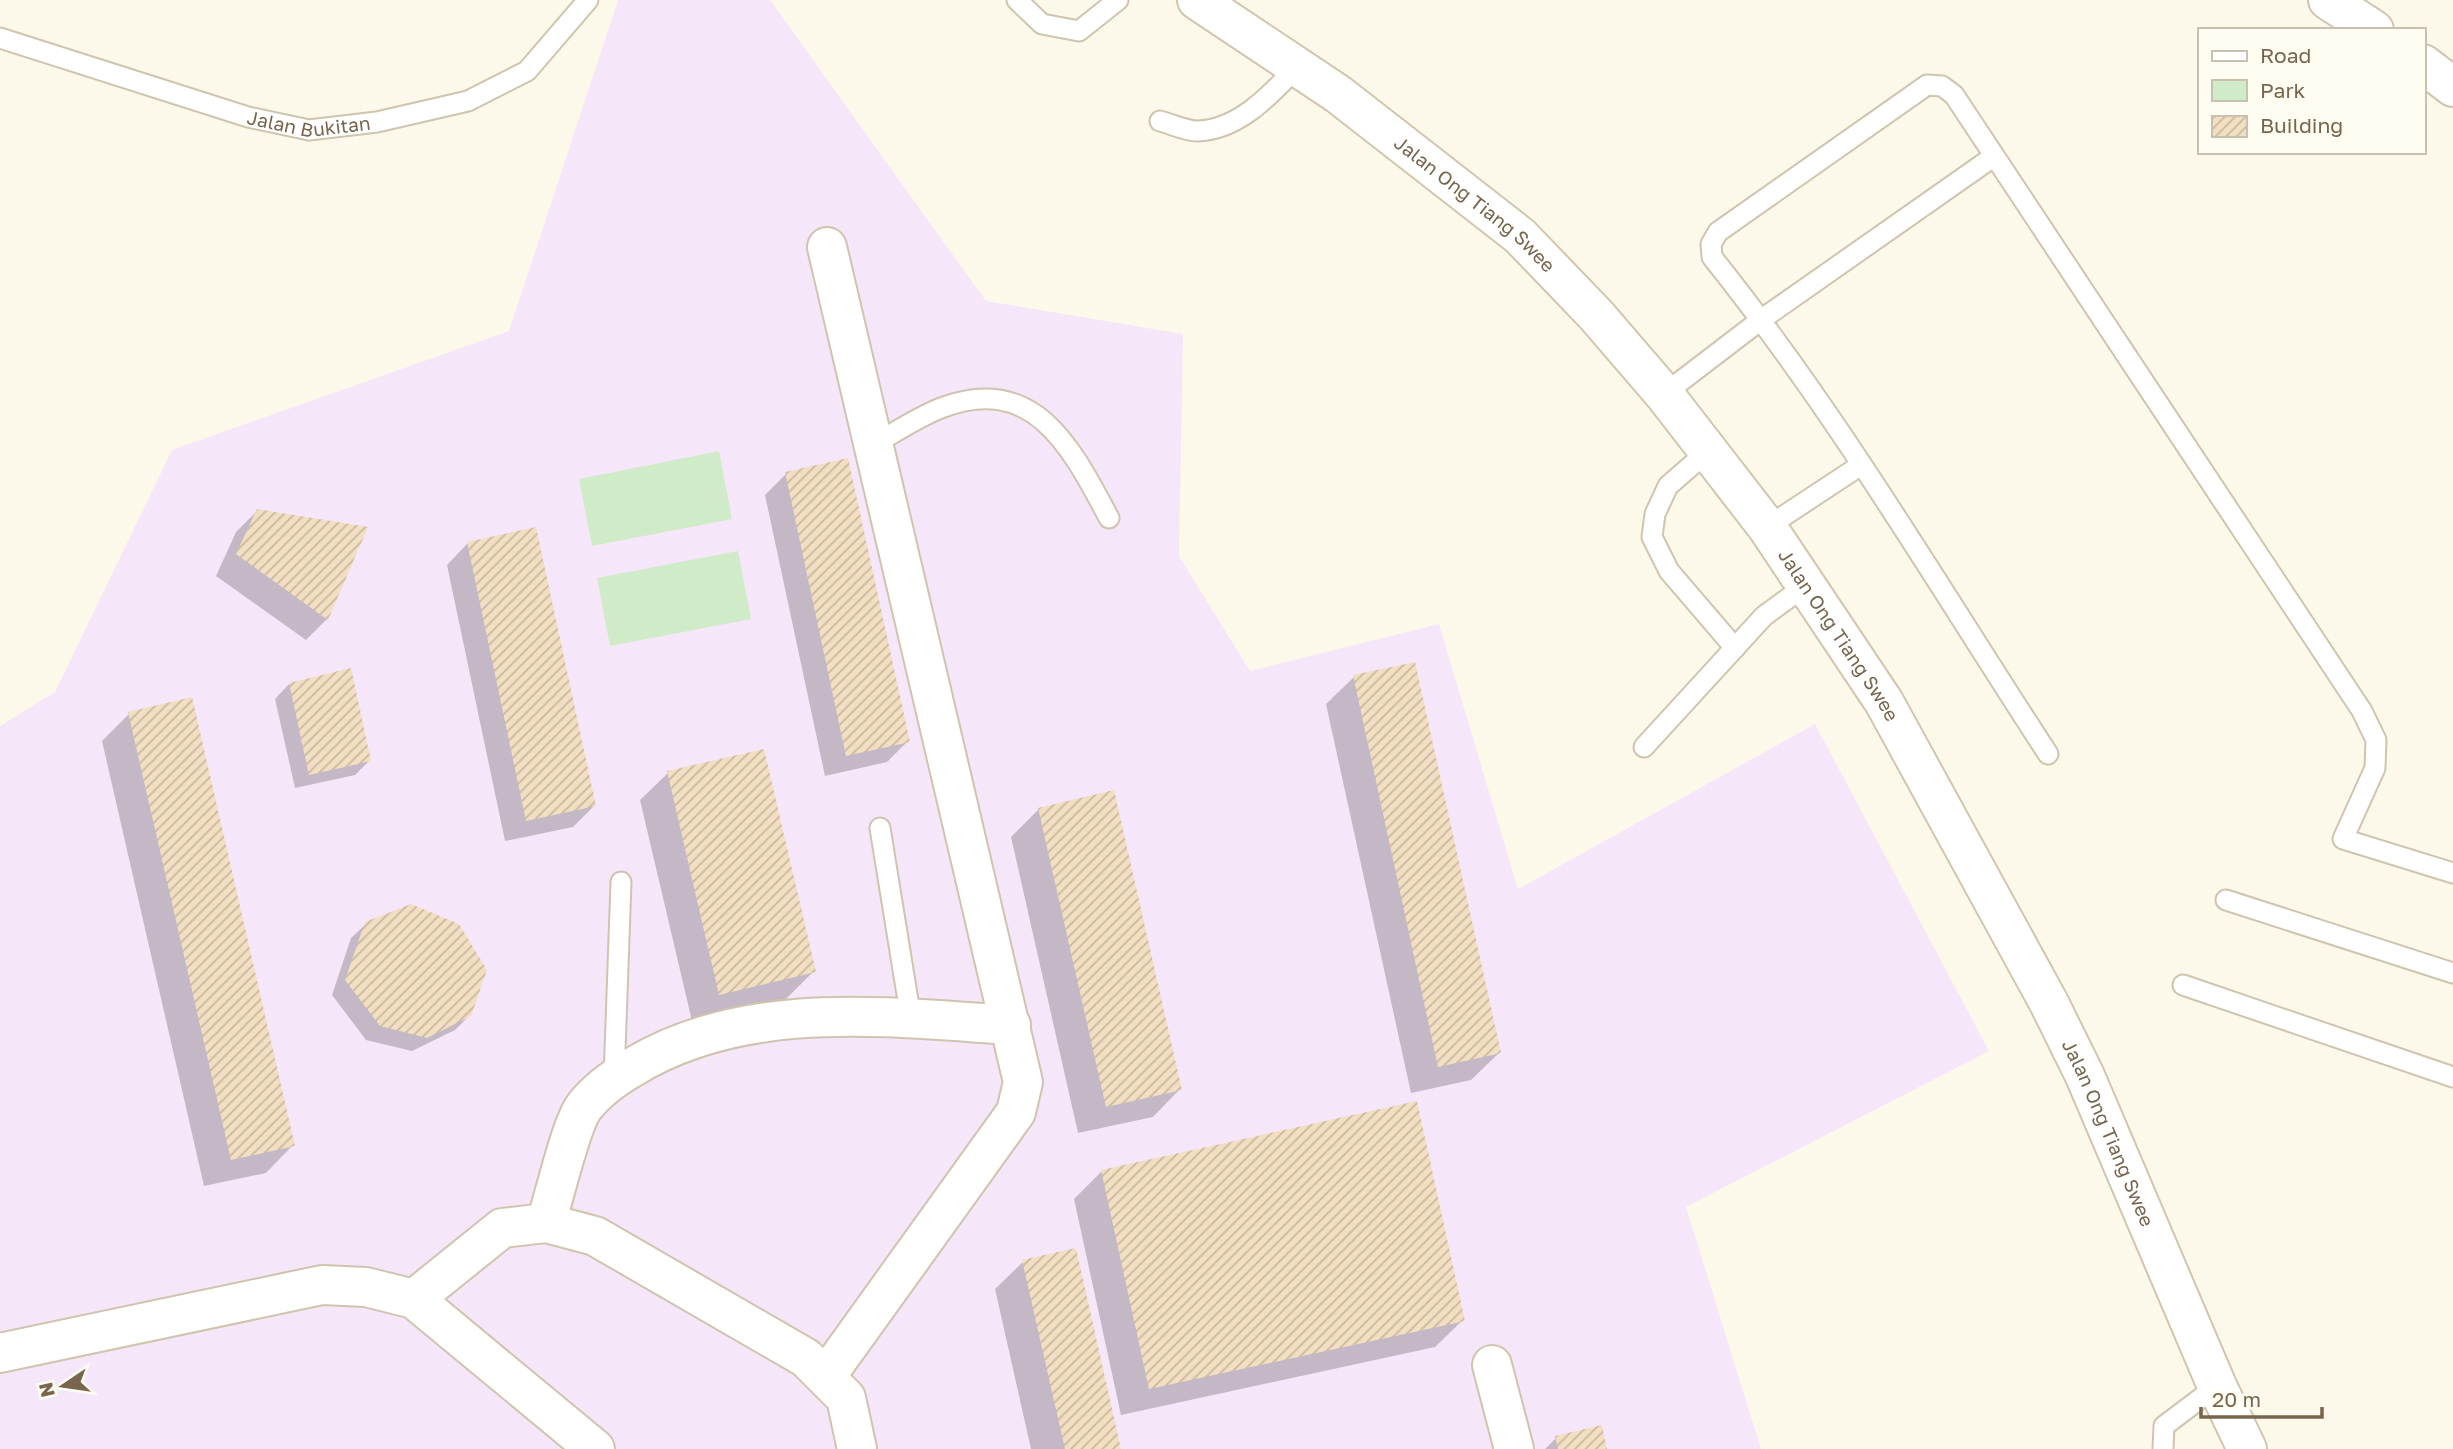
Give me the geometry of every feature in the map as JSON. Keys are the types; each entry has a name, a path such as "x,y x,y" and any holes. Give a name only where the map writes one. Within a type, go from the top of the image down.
{"street":[{"name":"Jalan Ong Tiang Swee","path":"1197,0 1297,67 1430,163 1520,236 1596,314 1664,394 1766,527 1884,702 2049,1003 2085,1076 2217,1386 2247,1449"},
{"path":"2328,0 2371,28"},
{"path":"2425,66 2453,87"},
{"path":"827,247 1023,1082 1016,1112 827,1375"},
{"path":"546,1223 582,1110 614,1079 665,1047 755,1023 835,1016 1011,1025"},
{"path":"414,1299 502,1228 546,1223 594,1236 806,1357 827,1375 846,1398 857,1449"},
{"path":"0,1353 321,1284 366,1287 414,1299 595,1449"},
{"path":"1492,1365 1514,1449"}],"lane":[{"name":"Jalan Bukitan","path":"0,38 248,117 309,130 377,122 468,101 527,71 588,0"},
{"path":"1017,0 1042,24 1079,31 1118,0"},
{"path":"1160,121 1196,131 1226,124 1262,103 1297,67"},
{"path":"2048,754 1861,465 1762,319 1712,257 1711,244 1718,232 1927,85 1942,86 1954,95 2362,711 2376,740 2375,768 2343,839 2453,873"},
{"path":"1664,394 1762,319 1993,157"},
{"path":"874,444 941,408 984,398 1014,405 1046,420 1069,447 1109,518"},
{"path":"1708,451 1668,486 1655,513 1653,537 1669,571 1735,648"},
{"path":"1766,527 1861,465"},
{"path":"1644,747 1764,616 1805,586"},
{"path":"880,828 911,1019"},
{"path":"614,1079 621,882"},
{"path":"2226,900 2453,973"},
{"path":"2183,985 2453,1077"},
{"path":"2163,1449 2164,1426 2217,1386"}],"shaded area":[{"path":"618,0 770,0 986,301 1183,334 1179,556 1250,671 1439,624 1518,889 1815,724 1989,1051 1686,1207 1761,1449 0,1449 0,726 55,692 172,450 509,331"}],"green space":[{"path":"719,451 732,519 592,546 579,479"},
{"path":"738,551 751,619 610,646 597,578"}],"building":[{"path":"848,458 910,742 846,756 785,472"},
{"path":"257,509 368,527 328,620 236,554"},
{"path":"536,527 596,806 526,821 467,542"},
{"path":"1415,662 1501,1053 1438,1067 1353,675"},
{"path":"351,668 371,761 309,775 289,683"},
{"path":"192,697 295,1146 231,1160 128,712"},
{"path":"764,749 816,972 719,995 667,771"},
{"path":"1114,790 1182,1090 1106,1107 1038,808"},
{"path":"411,904 459,924 487,970 471,1016 427,1038 380,1026 345,980 365,922"},
{"path":"1417,1101 1465,1321 1149,1389 1101,1170"},
{"path":"1076,1248 1121,1449 1065,1449 1022,1260"},
{"path":"1602,1425 1607,1449 1558,1449 1555,1436"}]}
